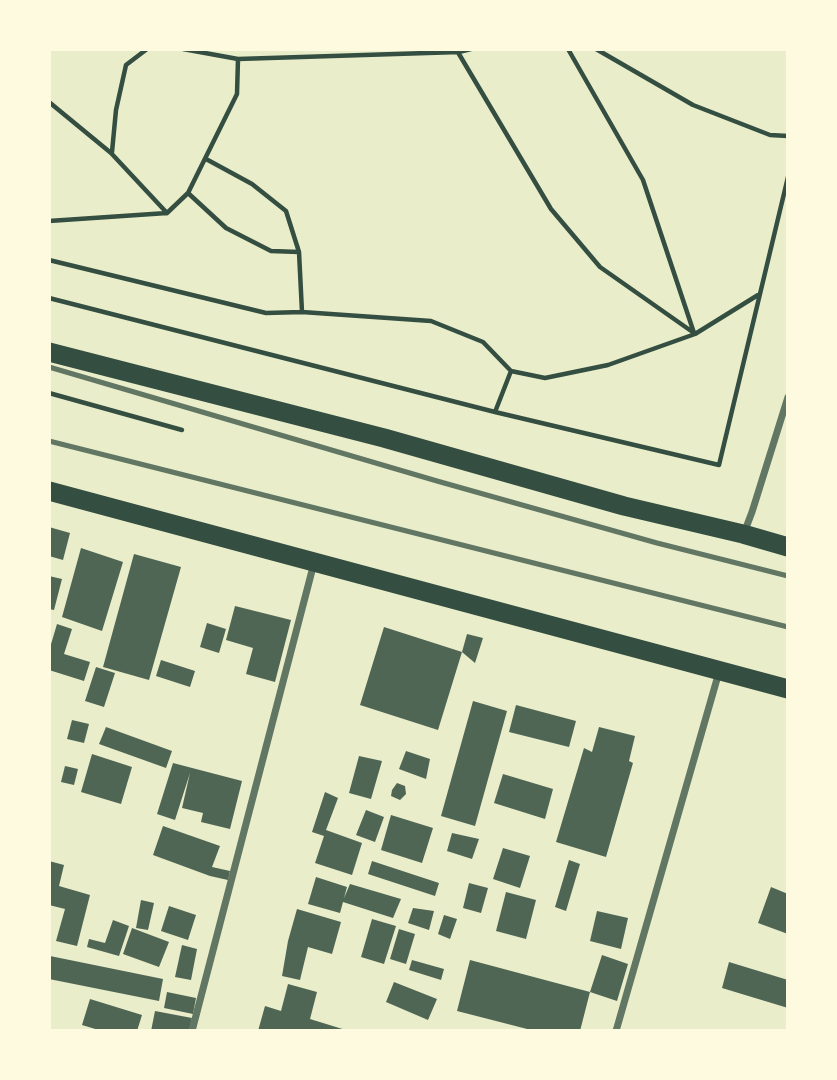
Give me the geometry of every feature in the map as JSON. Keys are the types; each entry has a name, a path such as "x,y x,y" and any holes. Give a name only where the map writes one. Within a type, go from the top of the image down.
{"highway":[{"path":"49,352 384,438 624,506 788,547"},
{"path":"49,491 788,689"}],"street":[{"path":"743,534 788,397"},
{"path":"192,1031 314,562"},
{"path":"616,1031 719,671"}],"lane":[{"path":"49,367 657,543 788,576"},
{"path":"49,441 788,627"}],"path":[{"path":"111,153 116,110 127,65 147,49"},
{"path":"183,49 238,59 471,49"},
{"path":"568,49 643,180 695,334"},
{"path":"596,49 693,105 770,135 788,136"},
{"path":"458,51 551,209 600,267 695,334"},
{"path":"49,221 167,214 188,193 237,94 238,59"},
{"path":"49,102 111,153 167,214"},
{"path":"205,159 252,184 286,211 299,252 302,312"},
{"path":"49,298 495,412 719,465 788,177"},
{"path":"188,193 226,228 271,251 299,252"},
{"path":"49,260 266,313 302,312 431,321 482,342 511,371 545,378 608,365 695,334 758,294"},
{"path":"495,412 511,371"}],"building":[{"path":"49,527 70,533 63,560 49,556"},
{"path":"81,548 123,562 102,631 62,617"},
{"path":"134,554 181,567 149,680 103,667"},
{"path":"49,576 62,579 54,610 49,609"},
{"path":"235,606 291,620 275,682 246,674 253,648 226,640"},
{"path":"207,623 226,629 219,653 200,647"},
{"path":"57,624 72,629 64,654 90,662 84,681 49,670 49,651"},
{"path":"384,627 462,652 438,730 360,705"},
{"path":"467,634 483,638 475,663 462,652"},
{"path":"161,660 195,671 190,687 156,676"},
{"path":"96,667 115,673 104,707 85,701"},
{"path":"473,701 507,711 475,826 441,816"},
{"path":"516,705 576,721 569,747 509,732"},
{"path":"72,720 89,724 84,743 67,739"},
{"path":"106,727 172,751 166,768 99,744"},
{"path":"599,727 635,736 629,761 633,763 606,857 556,842 584,748 592,752"},
{"path":"406,751 430,759 426,779 399,769"},
{"path":"92,754 132,767 121,804 81,792"},
{"path":"359,756 382,761 371,799 349,793"},
{"path":"173,763 242,781 230,829 201,822 203,813 182,808 190,773 175,820 157,814"},
{"path":"65,766 78,769 74,785 61,782"},
{"path":"503,774 553,789 545,819 494,803"},
{"path":"397,783 405,786 406,794 400,800 391,796"},
{"path":"325,792 338,798 326,830 362,843 352,875 315,863 324,836 312,832"},
{"path":"366,810 384,817 375,842 356,835"},
{"path":"391,815 433,828 422,863 381,850"},
{"path":"163,826 220,846 212,867 230,871 228,880 153,855"},
{"path":"452,833 479,839 472,859 447,851"},
{"path":"503,848 530,856 520,888 493,879"},
{"path":"569,860 580,864 566,911 555,907"},
{"path":"49,861 64,865 59,886 90,895 77,946 56,941 65,909 49,905"},
{"path":"372,861 439,883 435,896 368,874"},
{"path":"316,877 347,887 344,898 350,884 401,899 393,918 343,902 340,913 308,904"},
{"path":"469,883 488,888 481,913 463,908"},
{"path":"771,887 788,894 788,934 758,923"},
{"path":"506,892 536,900 526,939 496,931"},
{"path":"141,900 154,903 148,930 136,928"},
{"path":"169,906 196,915 188,940 161,931"},
{"path":"413,908 434,911 429,930 408,923"},
{"path":"297,909 341,922 332,954 308,947 300,980 282,976"},
{"path":"597,911 628,918 621,949 590,941"},
{"path":"444,915 457,919 450,939 438,934"},
{"path":"372,919 396,926 384,964 361,957"},
{"path":"113,920 129,926 119,956 87,947 89,939 105,943"},
{"path":"132,928 169,942 159,967 123,954"},
{"path":"399,929 415,934 406,964 390,959"},
{"path":"182,945 197,949 191,980 175,977"},
{"path":"602,955 628,964 617,1001 590,992"},
{"path":"50,956 163,979 159,1001 49,979"},
{"path":"412,960 444,969 441,980 409,970"},
{"path":"470,960 590,992 580,1031 535,1031 457,1011"},
{"path":"729,962 788,980 788,1008 722,988"},
{"path":"394,982 437,999 428,1020 386,1002"},
{"path":"288,984 317,992 310,1019 349,1031 258,1031 265,1006 281,1011"},
{"path":"167,992 196,998 193,1014 164,1008"},
{"path":"90,999 142,1015 137,1031 102,1031 82,1025"},
{"path":"155,1011 192,1018 189,1031 151,1031"}]}
